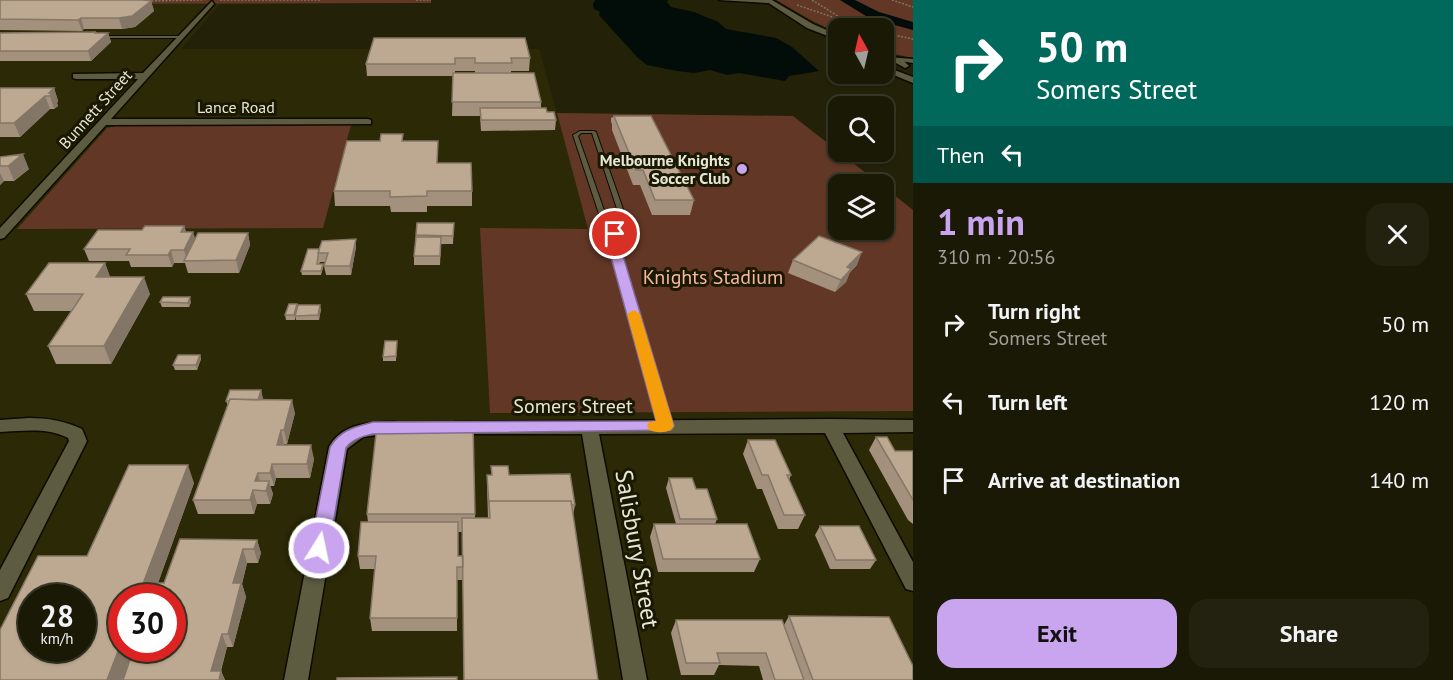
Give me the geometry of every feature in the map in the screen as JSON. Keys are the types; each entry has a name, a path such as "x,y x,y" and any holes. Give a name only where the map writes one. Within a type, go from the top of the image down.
{"street":[{"path":"722,0 767,0 810,26 828,34"},
{"name":"Bunnett Street","path":"0,235 181,37 210,1"},
{"path":"908,65 913,80"},
{"path":"894,72 913,80"},
{"path":"76,76 146,76"},
{"name":"Lance Road","path":"104,122 368,122"},
{"path":"830,425 913,582"},
{"path":"0,426 60,426 76,434 78,441 0,591"},
{"name":"Somers Street","path":"433,428 913,426"},
{"name":"Salisbury Street","path":"589,427 635,680"},
{"path":"296,680 335,460 343,439 356,432 373,428 409,428"}],"lane":[{"path":"91,37 181,37"},
{"path":"624,222 602,214 575,135 580,132 594,132 627,229 615,234 612,239 666,426"}],"path":[{"path":"148,1 321,0"},
{"path":"416,0 431,0"},
{"path":"812,0 841,18"},
{"path":"892,0 913,7"},
{"path":"795,4 835,18"},
{"path":"894,35 913,39"}],"shaded area":[{"path":"595,0 668,0 671,7 694,12 718,22 726,29 776,38 792,47 819,71 789,76 785,81 739,73 727,75 710,70 694,73 647,65 599,15 600,12 594,9"},
{"path":"224,3 220,4 181,49 539,49 557,113 793,116 828,143 828,162 852,162 867,174 828,174 828,240 894,240 894,195 913,210 913,680 0,680 0,4"}],"green space":[{"path":"0,0 431,0 431,3 0,4"},
{"path":"776,0 913,0 913,58 894,54 894,18 828,18 828,28"},
{"name":"Knights Stadium","path":"557,113 793,116 828,143 828,162 852,162 867,174 828,174 828,240 894,240 894,195 913,210 913,411 490,413 480,228 588,229"},
{"path":"120,125 351,125 323,228 17,229 107,128"}],"building":[{"path":"0,0 151,1 132,16 78,20 0,19"},
{"path":"96,32 94,33 108,33 88,51 0,51 0,33"},
{"path":"374,38 525,38 530,58 511,58 512,63 475,63 475,58 455,58 455,64 366,64"},
{"path":"453,73 534,73 541,102 452,102"},
{"path":"0,88 54,88 49,93 53,93 45,96 14,123 0,123"},
{"path":"480,108 546,108 547,112 554,112 556,120 481,120"},
{"path":"614,116 651,116 694,200 655,200 643,170 636,170"},
{"path":"381,134 403,134 402,141 438,141 437,163 471,163 472,191 427,191 427,196 390,197 390,191 334,191 347,141 380,141"},
{"path":"23,154 8,166 0,166 0,157"},
{"path":"417,223 454,223 453,236 416,235"},
{"path":"145,226 184,226 181,232 193,232 184,250 171,250 168,255 126,255 130,249 84,249 98,230 142,230"},
{"path":"198,233 248,233 236,260 184,261"},
{"path":"819,236 862,252 847,267 851,269 841,280 793,260"},
{"path":"416,237 441,237 440,256 414,256"},
{"path":"356,239 350,266 324,266 328,253 318,253 322,241"},
{"path":"308,249 319,249 317,264 323,264 321,271 301,271"},
{"path":"49,263 105,263 96,277 144,277 104,346 48,346 83,294 26,294"},
{"path":"163,297 190,297 188,303 160,302"},
{"path":"289,304 297,304 294,315 285,315"},
{"path":"298,305 320,305 318,315 295,316"},
{"path":"385,341 397,341 396,356 383,357"},
{"path":"178,355 200,355 196,365 173,365"},
{"path":"230,390 261,390 258,400 230,399 226,401"},
{"path":"230,399 292,400 284,430 281,430 277,445 311,445 307,464 272,464 270,473 258,473 255,481 269,481 266,491 253,490 250,500 193,500"},
{"path":"377,425 473,425 475,514 367,514"},
{"path":"876,437 887,437 895,451 913,451 913,500"},
{"path":"748,440 775,440 791,475 787,475 805,515 784,515 768,475 762,475"},
{"path":"129,465 188,465 143,584 108,584 108,662 114,662 107,680 0,680 0,630 18,595 18,662 96,662 96,584 24,584 38,556 87,556"},
{"path":"491,466 508,466 509,475 570,474 575,505 572,505 571,501 489,501 489,505 487,475 492,475"},
{"path":"669,478 692,478 696,489 707,489 717,519 680,519"},
{"path":"489,501 571,501 598,680 464,680 462,518 490,518"},
{"path":"361,522 458,522 458,556 463,556 463,567 457,567 457,618 370,618 376,556 358,556"},
{"path":"654,524 747,524 760,559 663,559"},
{"path":"820,526 859,526 876,560 836,560"},
{"path":"180,539 257,540 254,549 243,549 233,583 241,583 228,634 222,634 211,671 221,671 219,680 123,680 129,662 186,662 186,584 158,584 164,583"},
{"path":"789,616 889,617 913,666 913,680 813,680"},
{"path":"676,620 782,620 804,680 775,680 766,653 717,653 720,663 686,663"},
{"path":"457,677 457,680 337,680 337,678"}],"waterway":[{"path":"846,0 874,15 913,26"}],"slow traffic":[{"path":"634,314 666,426 655,426"}],"place":[{"name":"Melbourne Knights Soccer Club","path":"742,169"}],"route":[{"path":"319,548 338,447 343,439 356,432 373,428 666,426 612,239 615,234"}]}
